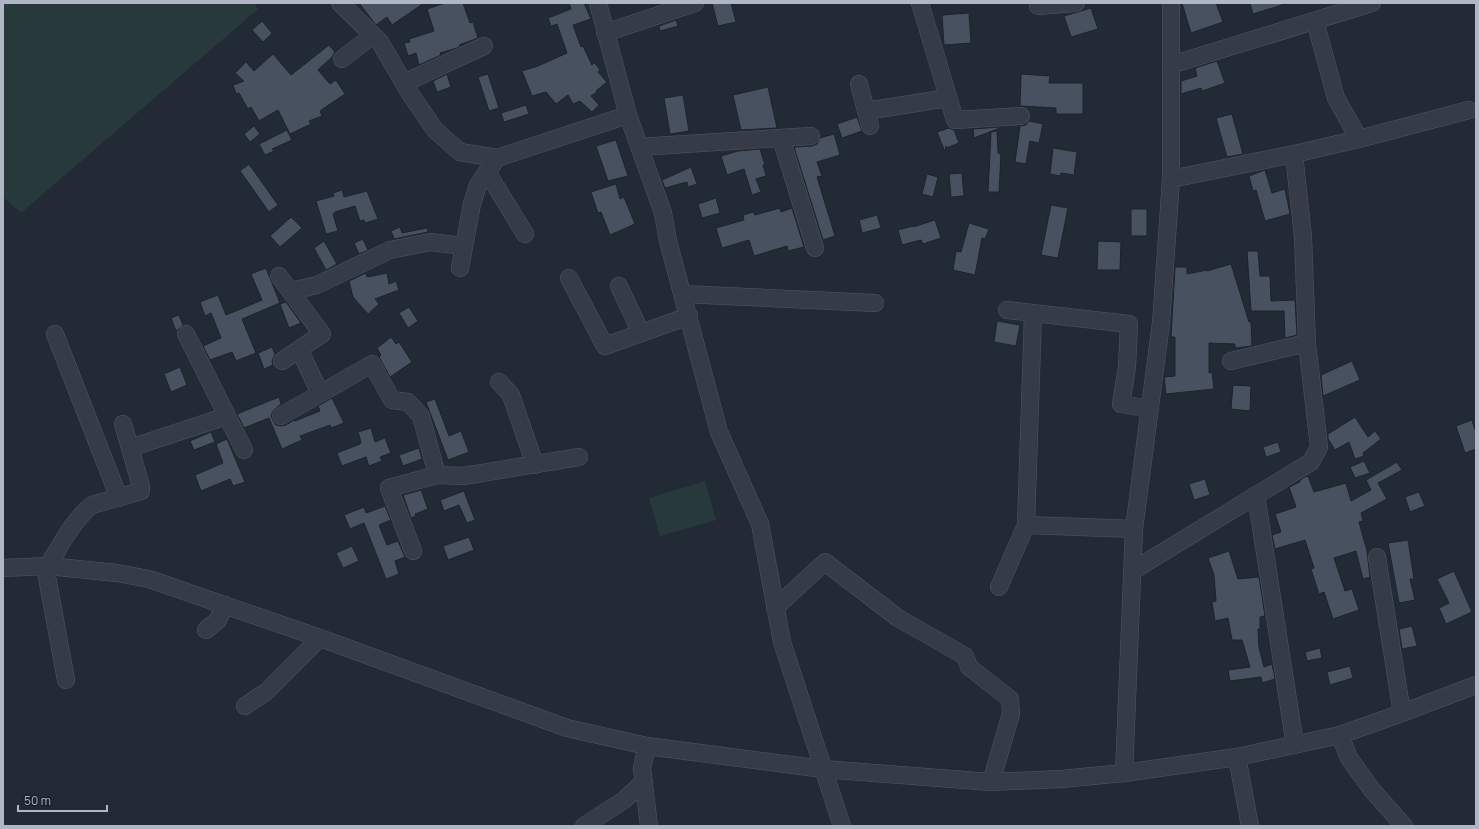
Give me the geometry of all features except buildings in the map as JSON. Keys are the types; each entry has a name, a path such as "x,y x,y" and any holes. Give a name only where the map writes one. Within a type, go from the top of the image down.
{"street":[{"path":"340,3 380,42 404,83 435,130 460,152 497,158 628,115"},
{"path":"598,3 628,115 663,213 668,241 719,432 760,524 782,642 842,826"},
{"path":"606,32 695,3"},
{"path":"920,3 955,120 1021,116"},
{"path":"1038,6 1076,3"},
{"path":"1124,773 1134,529 1161,323 1171,179 1171,3"},
{"path":"1171,65 1372,3"},
{"path":"1315,20 1336,98 1359,139"},
{"path":"342,60 373,35"},
{"path":"404,83 484,46"},
{"path":"859,84 868,119 948,98"},
{"path":"1171,179 1359,139 1469,110"},
{"path":"640,147 811,136"},
{"path":"782,138 815,248"},
{"path":"1132,571 1310,462 1319,447 1307,343 1303,237 1294,154"},
{"path":"460,268 472,204 478,185 497,158"},
{"path":"487,172 526,234"},
{"path":"291,291 317,285 390,250 430,242 464,246"},
{"path":"280,276 322,334 282,361"},
{"path":"569,278 605,346 689,316"},
{"path":"619,286 641,333"},
{"path":"683,294 875,303"},
{"path":"1007,310 1129,324 1127,367 1121,404 1150,408"},
{"path":"999,587 1026,525 1033,314"},
{"path":"55,334 119,498"},
{"path":"186,334 244,450"},
{"path":"1231,361 1307,343"},
{"path":"299,349 320,393"},
{"path":"281,416 372,364 392,400 408,402 421,416 437,475"},
{"path":"499,382 511,395 535,465"},
{"path":"130,448 227,416"},
{"path":"66,680 47,566 77,519 92,505 141,491 141,486 123,424"},
{"path":"413,551 389,488 437,475 464,476 579,457"},
{"path":"1256,495 1294,745"},
{"path":"1026,525 1134,529"},
{"path":"1377,557 1402,713"},
{"path":"775,608 825,562 898,618 965,656 969,667 1010,699 1011,714 991,782"},
{"path":"3,568 47,566 116,573 149,579 320,638 567,728 647,746 823,769 991,782 1061,779 1124,773 1236,757 1340,735 1476,685"},
{"path":"206,630 218,620 225,605"},
{"path":"245,706 266,692 320,638"},
{"path":"1340,735 1349,758 1372,790 1404,826"},
{"path":"647,746 642,768 649,826"},
{"path":"1236,757 1250,826"},
{"path":"584,826 624,800 644,782"}],"shaded area":[{"path":"3,3 254,3 258,9 21,213 3,197"},
{"path":"705,481 716,520 660,536 649,498"}]}
